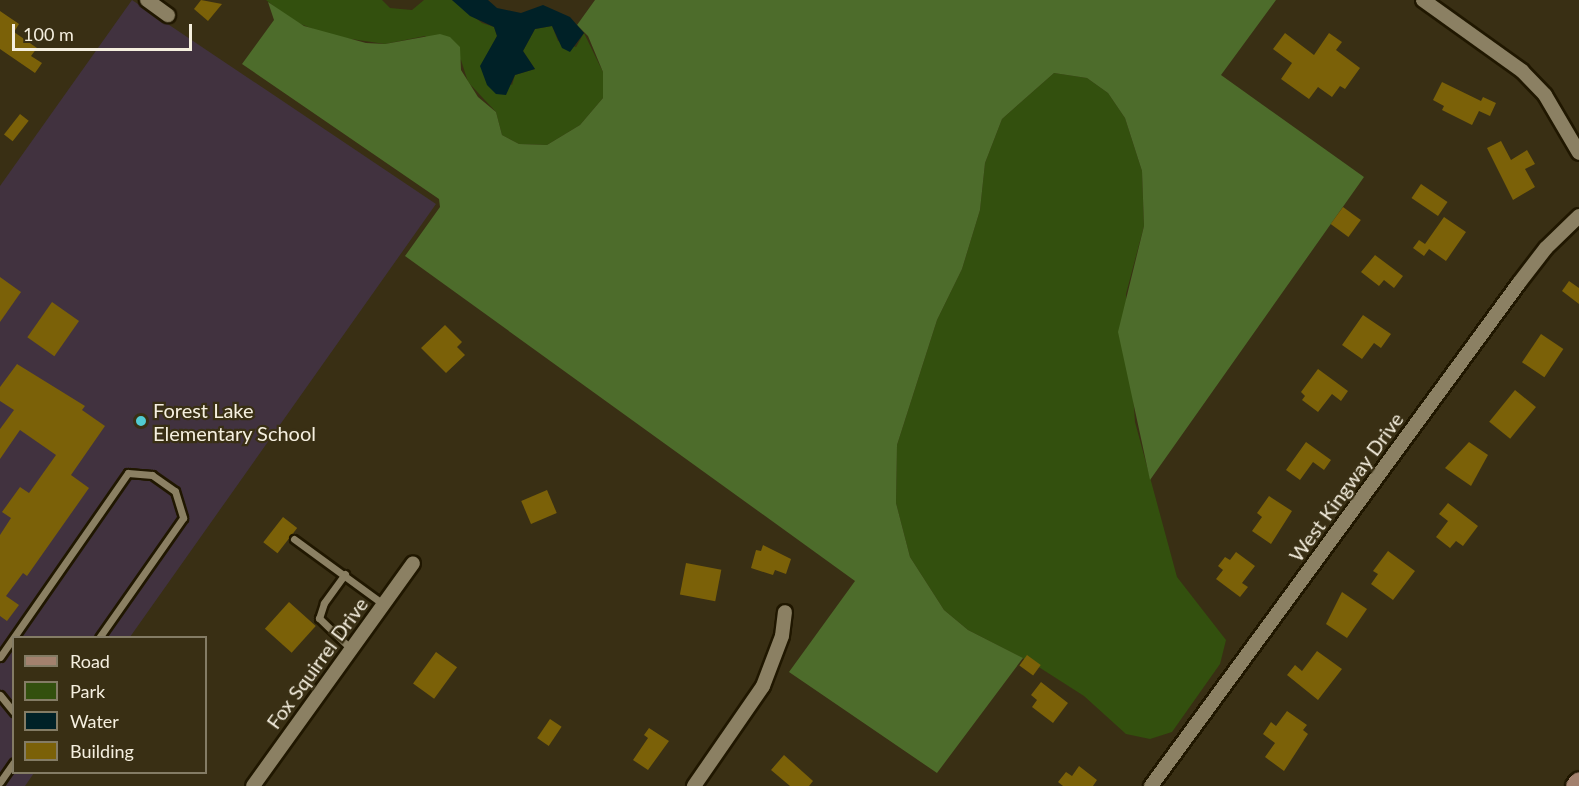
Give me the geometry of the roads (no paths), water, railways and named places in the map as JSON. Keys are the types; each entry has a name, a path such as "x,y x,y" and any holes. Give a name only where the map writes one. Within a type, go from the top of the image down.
{"main road":[{"path":"1575,786 1579,781"}],"street":[{"path":"147,0 168,15"},
{"path":"1424,0 1522,71 1545,95 1579,153"},
{"name":"West Kingway Drive","path":"1152,785 1519,283 1546,248 1579,216"},
{"name":"Fox Squirrel Drive","path":"253,786 413,563"},
{"path":"694,786 763,686 782,636 785,612"}],"lane":[{"path":"15,636 128,473 152,475 175,491 183,518 100,636"},
{"path":"294,540 345,574 383,604"},
{"path":"345,574 324,603 319,618 351,649"},
{"path":"0,657 12,640"},
{"path":"0,695 12,710"},
{"path":"0,782 12,765"}],"water":[{"path":"452,0 488,0 497,8 521,13 543,5 570,17 584,33 570,52 562,48 552,26 535,29 523,51 535,69 515,75 506,95 496,94 487,85 480,66 497,36 494,27 470,16"}],"place":[{"name":"Forest Lake Elementary School","path":"141,421"}]}
